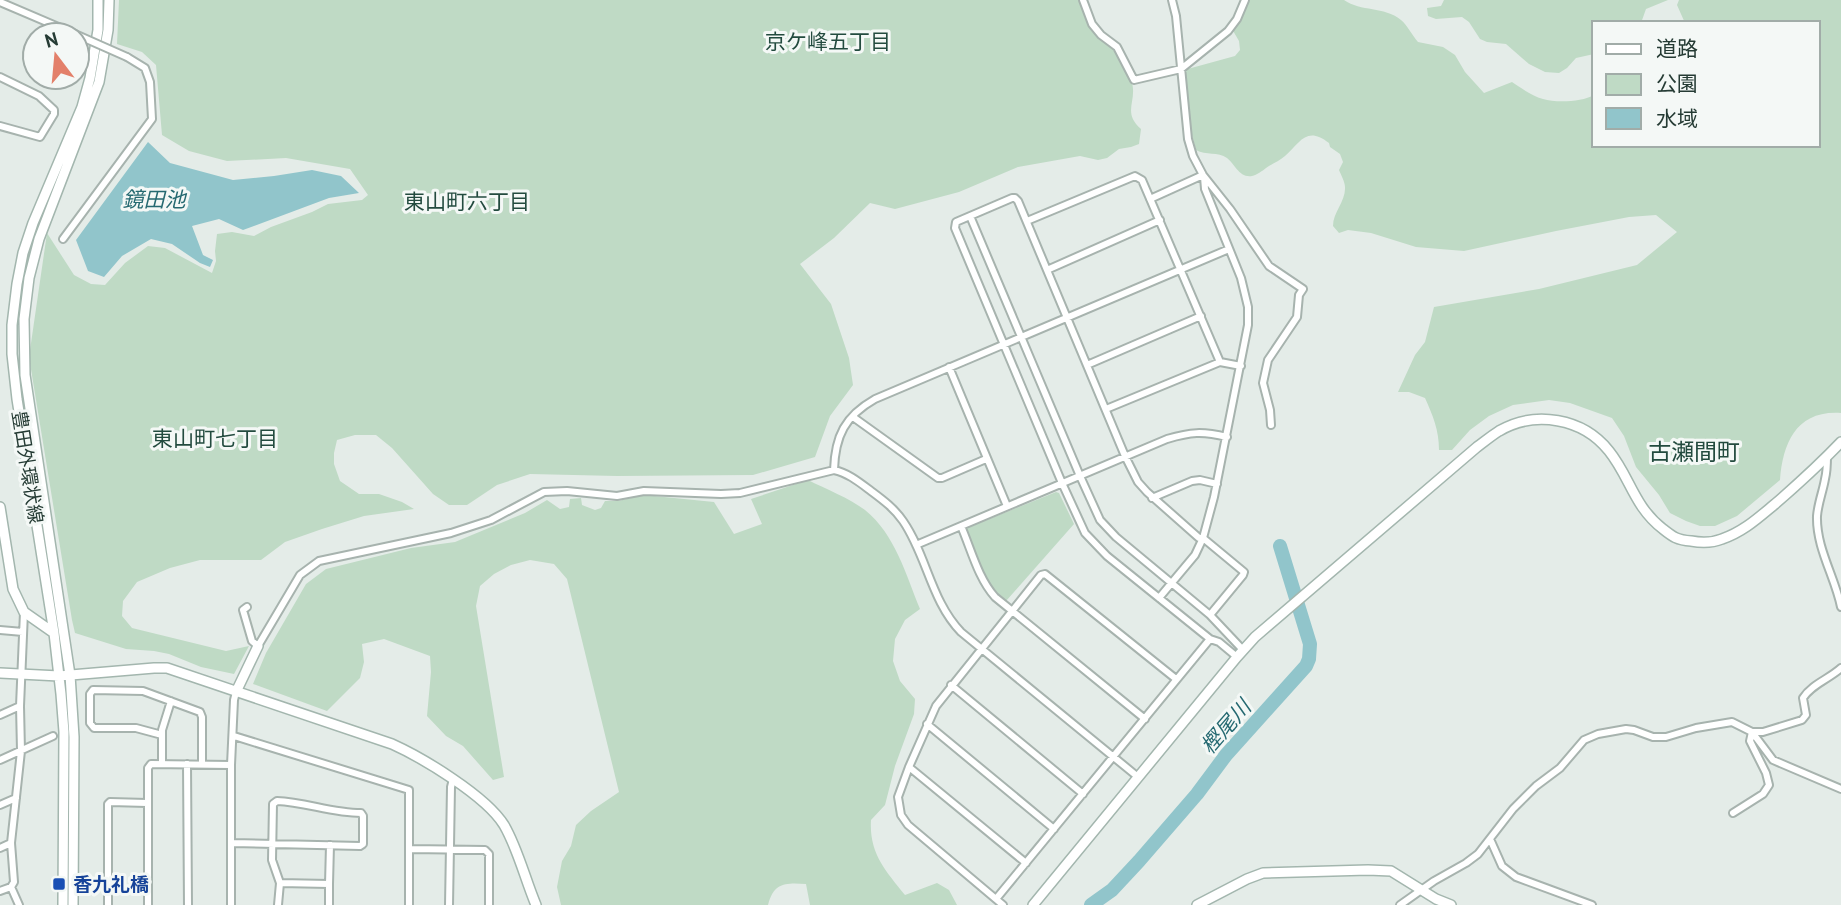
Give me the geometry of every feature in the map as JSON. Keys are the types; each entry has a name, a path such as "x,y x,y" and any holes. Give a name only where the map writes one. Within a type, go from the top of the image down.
{"street":[{"name":"豊田外環状線","path":"63,905 64,732 54,633 17,399 12,325 23,253 82,107 90,78 98,30 98,0"},
{"name":"豊田外環状線","path":"73,905 74,737 70,675 25,375 23,319 29,278 39,239 99,82 108,30 109,0"},
{"path":"1083,0 1092,24 1117,47 1134,80 1181,69 1228,31 1237,19 1245,0"},
{"path":"1172,0 1176,16 1189,145 1203,175 1269,266 1303,289 1299,295 1297,317 1268,360 1263,383 1271,425"},
{"path":"0,2 45,21"},
{"path":"63,239 152,119 150,82 145,68 91,41"},
{"path":"0,77 40,96 54,110 40,137 0,126"},
{"path":"1150,199 1203,175"},
{"path":"1159,598 1195,555 1203,538 1227,437 1248,325 1248,307 1241,278 1205,189 1203,175"},
{"path":"1027,221 1135,176 1142,180 1220,362"},
{"path":"1210,615 1244,572 1203,538 1199,538 1152,498 1138,482 1018,201 1014,198 956,222 954,228 1062,483 1090,540 1210,639 1240,653"},
{"path":"970,216 1096,513 1107,528 1210,615 1240,653"},
{"path":"1047,270 1160,220"},
{"path":"834,470 836,443 845,424 875,399 1228,249"},
{"path":"1087,365 1201,316"},
{"path":"1106,409 1220,362 1241,366"},
{"path":"948,367 1007,506"},
{"path":"853,417 938,478 986,459"},
{"path":"1033,905 1240,653 1341,563 1499,431 1540,419 1559,421 1587,431 1610,453 1651,520 1675,538 1700,542 1723,539 1746,528 1804,480 1841,442"},
{"path":"916,545 1167,439 1189,432 1206,432 1227,437"},
{"path":"1828,456 1819,501 1818,530 1841,607"},
{"path":"231,905 234,700 258,646 300,575 319,561 451,534 491,520 544,492 567,491 617,496 644,491 740,493 834,470 848,474 891,507 904,522 939,601 961,632 1138,777"},
{"path":"1152,498 1192,481 1217,484"},
{"path":"0,507 11,583 24,612 21,751 11,843 14,882 11,887 0,891"},
{"path":"961,526 987,587 1011,611 1145,719"},
{"path":"1003,905 903,819 898,797 939,699 1041,575 1047,575 1176,679"},
{"path":"247,607 243,610 252,640 258,646"},
{"path":"24,612 54,633"},
{"path":"0,630 23,632"},
{"path":"996,899 1210,639"},
{"path":"0,673 59,676 167,668 392,744 453,779 488,806 510,837 536,905"},
{"path":"1400,905 1478,854 1513,809 1536,786 1560,768 1584,740 1598,734 1626,729 1653,737 1666,737 1696,728 1732,722 1752,732 1763,732 1802,720 1806,715 1802,698 1808,690 1841,668"},
{"path":"951,685 1083,794"},
{"path":"162,735 140,728 94,728 90,723 90,694 93,691 143,691 200,712 202,764"},
{"path":"162,764 162,735 171,701"},
{"path":"0,715 20,706"},
{"path":"928,724 1055,828"},
{"path":"1752,732 1773,760 1841,789"},
{"path":"1733,813 1763,794 1769,785 1750,741 1752,732"},
{"path":"0,760 53,736"},
{"path":"234,736 409,790 409,905"},
{"path":"148,905 148,768 151,764 231,765"},
{"path":"187,764 188,905"},
{"path":"909,767 1026,863"},
{"path":"450,905 453,779"},
{"path":"0,805 16,798"},
{"path":"232,843 272,844 330,845 360,846 363,844 361,813 343,813 287,801 276,801 273,804 272,844 273,864 280,883 278,905"},
{"path":"108,905 108,804 147,803"},
{"path":"1490,839 1502,866 1516,877 1592,905"},
{"path":"0,848 11,843"},
{"path":"328,905 330,845"},
{"path":"410,849 488,851 489,905"},
{"path":"1197,905 1263,873 1368,870 1391,871 1422,891 1451,905"},
{"path":"280,883 329,884"},
{"path":"11,887 19,905"}],"green space":[{"path":"119,0 1080,0 1090,28 1113,47 1131,79 1131,112 1135,123 1141,129 1139,144 1119,149 1107,158 1098,160 1080,156 1018,167 959,192 895,209 870,203 834,238 800,264 831,304 849,358 853,385 830,416 815,457 753,475 530,474 497,485 467,505 449,505 433,494 392,448 376,435 355,435 337,440 334,464 340,481 359,494 379,494 414,509 364,516 322,529 285,542 261,560 200,560 170,568 137,582 123,601 122,616 132,628 226,651 249,646 234,674 201,667 169,654 126,649 75,633 29,357 47,233 74,275 91,284 105,285 125,263 148,246 165,248 212,273 216,261 217,234 232,232 254,236 328,204 362,200 368,195 350,169 286,158 227,161 189,151 162,135 156,65 142,52 117,44"},
{"path":"1248,0 1344,0 1394,16 1403,22 1418,42 1443,47 1455,55 1465,72 1484,93 1512,82 1535,96 1548,100 1576,100 1592,96 1592,147 1820,147 1820,21 1684,21 1677,5 1679,0 1841,0 1841,413 1826,413 1803,423 1789,441 1780,480 1737,516 1715,526 1700,526 1670,513 1636,467 1624,436 1612,418 1570,403 1549,400 1513,405 1489,416 1470,430 1452,450 1439,450 1435,423 1425,398 1409,392 1398,392 1415,355 1425,342 1434,307 1539,289 1637,265 1677,232 1656,215 1629,217 1464,251 1416,247 1371,233 1348,230 1339,233 1333,226 1345,192 1339,170 1343,162 1340,154 1321,138 1304,138 1283,158 1252,176 1240,173 1223,156 1196,150 1191,131 1184,70 1235,56 1240,50 1239,41 1232,29"},
{"path":"1444,0 1668,0 1646,9 1642,21 1592,21 1592,54 1576,58 1559,73 1545,72 1529,64 1506,44 1480,39 1469,22 1462,17 1436,19 1428,16 1427,8 1441,6"},
{"path":"808,480 852,502 875,520 892,543 920,609 905,620 895,639 893,661 900,681 915,699 914,714 895,766 885,805 871,820 871,832 880,860 905,895 937,883 949,890 957,905 810,905 806,884 792,884 777,888 768,905 561,905 557,887 562,861 571,846 576,825 619,792 567,579 554,564 530,560 511,565 480,586 476,606 504,777 493,780 463,746 446,736 427,716 430,656 384,639 362,644 364,662 360,678 327,711 253,684 266,653 306,584 326,569 411,548 455,542 525,513 547,500 560,509 569,507 570,499 581,498 582,505 595,510 601,508 605,501 644,495 714,502 734,534 762,524 751,499"},
{"path":"1059,493 1074,524 1006,601 986,577 965,531"}],"water":[{"name":"鏡田池","path":"148,142 170,163 233,180 312,170 341,176 359,193 329,198 243,230 219,219 192,226 203,255 213,260 210,267 172,244 151,239 122,256 104,277 88,271 76,240"}],"waterway":[{"name":"樫尾川","path":"1091,905 1112,890 1139,861 1197,794 1226,755 1306,666 1310,644 1280,546"}],"place":[{"name":"香九礼橋","path":"59,884"}],"district":[{"name":"京ケ峰五丁目","path":"828,42"},
{"name":"東山町六丁目","path":"467,202"},
{"name":"東山町七丁目","path":"215,439"},
{"name":"古瀬間町","path":"1694,452"}]}
